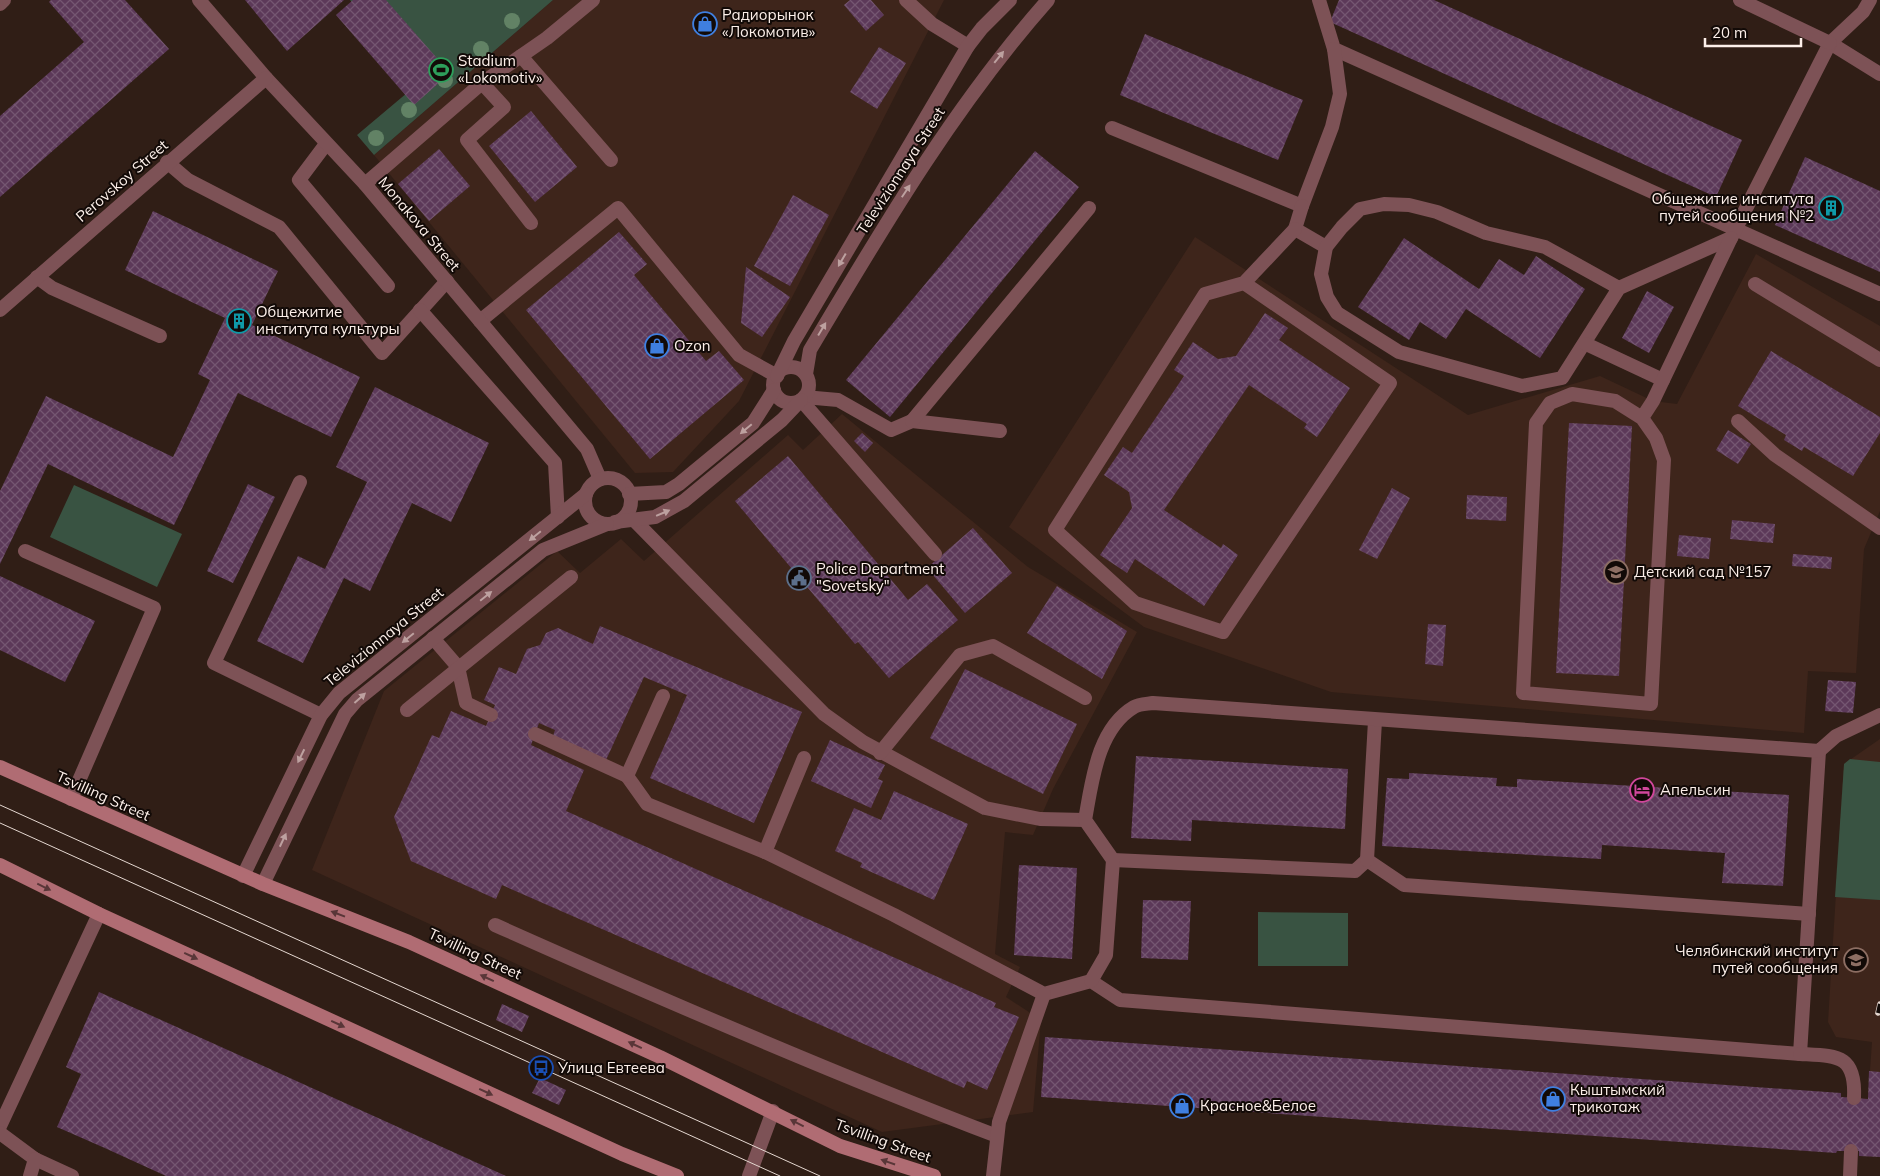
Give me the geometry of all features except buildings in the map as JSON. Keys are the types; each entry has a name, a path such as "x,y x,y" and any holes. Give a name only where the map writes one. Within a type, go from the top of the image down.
{"main road":[{"name":"Tsvilling Street","path":"0,768 243,876 410,942 773,1111 840,1146 934,1176"},
{"path":"0,865 99,914 613,1150 677,1176"}],"street":[{"path":"0,4 4,0"},
{"name":"Monakova Street","path":"199,0 266,78 365,184 480,320 587,449 600,479"},
{"path":"365,184 482,84 593,0"},
{"path":"906,0 932,24 968,46"},
{"name":"Televizionnaya Street","path":"777,376 794,341 968,46 982,28 1010,0"},
{"name":"Televizionnaya Street","path":"806,374 810,350 889,217 995,63 1048,0"},
{"path":"1244,283 1390,383 1223,632 1135,603 1055,530 1205,294 1244,283 1295,229 1332,127 1340,94 1334,49 1320,0"},
{"path":"1740,0 1830,43 1880,74"},
{"path":"1642,418 1663,380 1733,233 1830,43 1863,12 1870,0"},
{"path":"1334,49 1733,233 1880,294"},
{"path":"521,56 611,160"},
{"name":"Perovskoy Street","path":"0,310 167,162 266,78"},
{"path":"482,84 504,107 467,140 531,223"},
{"path":"1112,128 1302,206"},
{"path":"326,144 299,180 388,286"},
{"path":"167,162 188,180 278,228 382,353 446,281"},
{"path":"1619,288 1544,247 1486,233 1437,212 1409,205 1384,204 1360,209 1326,247 1321,274 1326,297 1337,312 1399,352 1522,386 1562,378 1586,344 1619,288 1733,233"},
{"path":"480,320 618,208 738,355 777,376"},
{"path":"912,422 1089,208"},
{"path":"1295,229 1326,247"},
{"path":"37,277 52,288 160,336"},
{"path":"1755,284 1880,360"},
{"path":"420,310 555,462 558,516"},
{"path":"1586,344 1663,380"},
{"path":"629,494 666,492 679,484 753,423 774,390 777,376 783,369 793,368 806,374 809,388 803,398"},
{"path":"774,390 783,401 792,403 803,398 838,400 892,430 912,422 1000,431"},
{"path":"1572,394 1615,401 1642,418 1656,438 1664,460 1651,704 1523,693 1536,422 1550,403 1572,394"},
{"path":"803,398 935,554"},
{"name":"Televizionnaya Street","path":"262,884 344,714 357,700 543,550 611,523 654,517 684,501 782,420 803,398"},
{"path":"1738,421 1775,454 1880,528"},
{"path":"600,479 614,479 626,488 629,494 630,501 626,514 611,523 600,522 589,514 586,507 586,494 589,487 600,479"},
{"path":"300,482 214,663 321,715"},
{"name":"Televizionnaya Street","path":"243,876 321,715 339,693 586,494"},
{"path":"635,521 824,714 880,753 985,808 1040,819 1085,820"},
{"path":"25,551 154,608 71,799"},
{"path":"407,710 571,577"},
{"path":"433,638 458,667 466,703 491,715"},
{"path":"880,753 960,655 993,646 1084,698"},
{"path":"627,776 663,696"},
{"path":"535,734 627,776 647,804 765,852 894,915 1044,994 1091,981 1106,955 1113,860 1085,820 1094,772 1107,739 1118,721 1136,706 1153,703 1375,721 1819,751"},
{"path":"1800,1054 1819,751 1836,736 1880,715"},
{"path":"1113,860 1356,870 1367,860 1375,721"},
{"path":"765,852 804,758"},
{"path":"1367,860 1404,885 1809,914"},
{"path":"0,1126 99,914"},
{"path":"495,925 683,1009 867,1086 997,1136"},
{"path":"1091,981 1120,1000 1837,1056 1850,1065 1855,1080 1854,1098"},
{"path":"992,1176 999,1122 1044,994"},
{"path":"749,1176 773,1111"},
{"path":"0,1133 36,1159 72,1176"},
{"path":"1850,1176 1851,1151"},
{"path":"30,1176 36,1159"}],"shaded area":[{"path":"553,0 944,0 739,401 673,472 635,473 374,155"},
{"path":"1195,237 1468,415 1600,376 1653,401 1677,404 1756,254 1880,326 1880,511 1864,549 1856,673 1808,671 1804,733 1331,692 1144,627 1009,527"},
{"path":"842,414 1028,567 1137,632 1053,789 1033,835 1005,832 995,954 1020,967 1006,997 1041,1020 1033,1112 882,1132 312,870 384,691 557,551 580,573 621,539 644,561 788,435 803,450"},
{"name":"Челябинский институт путей сообщения","path":"1880,739 1880,1157 1859,1156 1859,1151 1837,1151 1841,1097 1868,1099 1872,1042 1836,1037 1828,1022 1844,764"}],"green space":[{"name":"Stadium «Lokomotiv»","path":"350,0 553,0 374,155 357,135 420,82"},
{"path":"74,485 182,534 157,587 50,537"},
{"path":"1850,759 1880,762 1880,900 1835,897 1844,764"},
{"path":"1258,912 1348,913 1348,966 1258,966"}],"tram line":[{"path":"0,805 820,1176"},
{"path":"0,823 780,1176"}],"railway":[{"path":"1878,1013 1880,1004"}],"place":[{"name":"Радиорынок «Локомотив»","path":"705,24"},
{"name":"Stadium «Lokomotiv»","path":"441,70"},
{"name":"Общежитие института путей сообщения №2","path":"1831,208"},
{"name":"Общежитие института культуры","path":"239,321"},
{"name":"Ozon","path":"657,346"},
{"name":"Детский сад №157","path":"1616,572"},
{"name":"Police Department \"Sovetsky\"","path":"799,578"},
{"name":"Апельсин","path":"1642,790"},
{"name":"Челябинский институт путей сообщения","path":"1856,960"},
{"name":"Улица Евтеева","path":"541,1068"},
{"name":"Кыштымский трикотаж","path":"1553,1099"},
{"name":"Красное&Белое","path":"1182,1106"}]}
